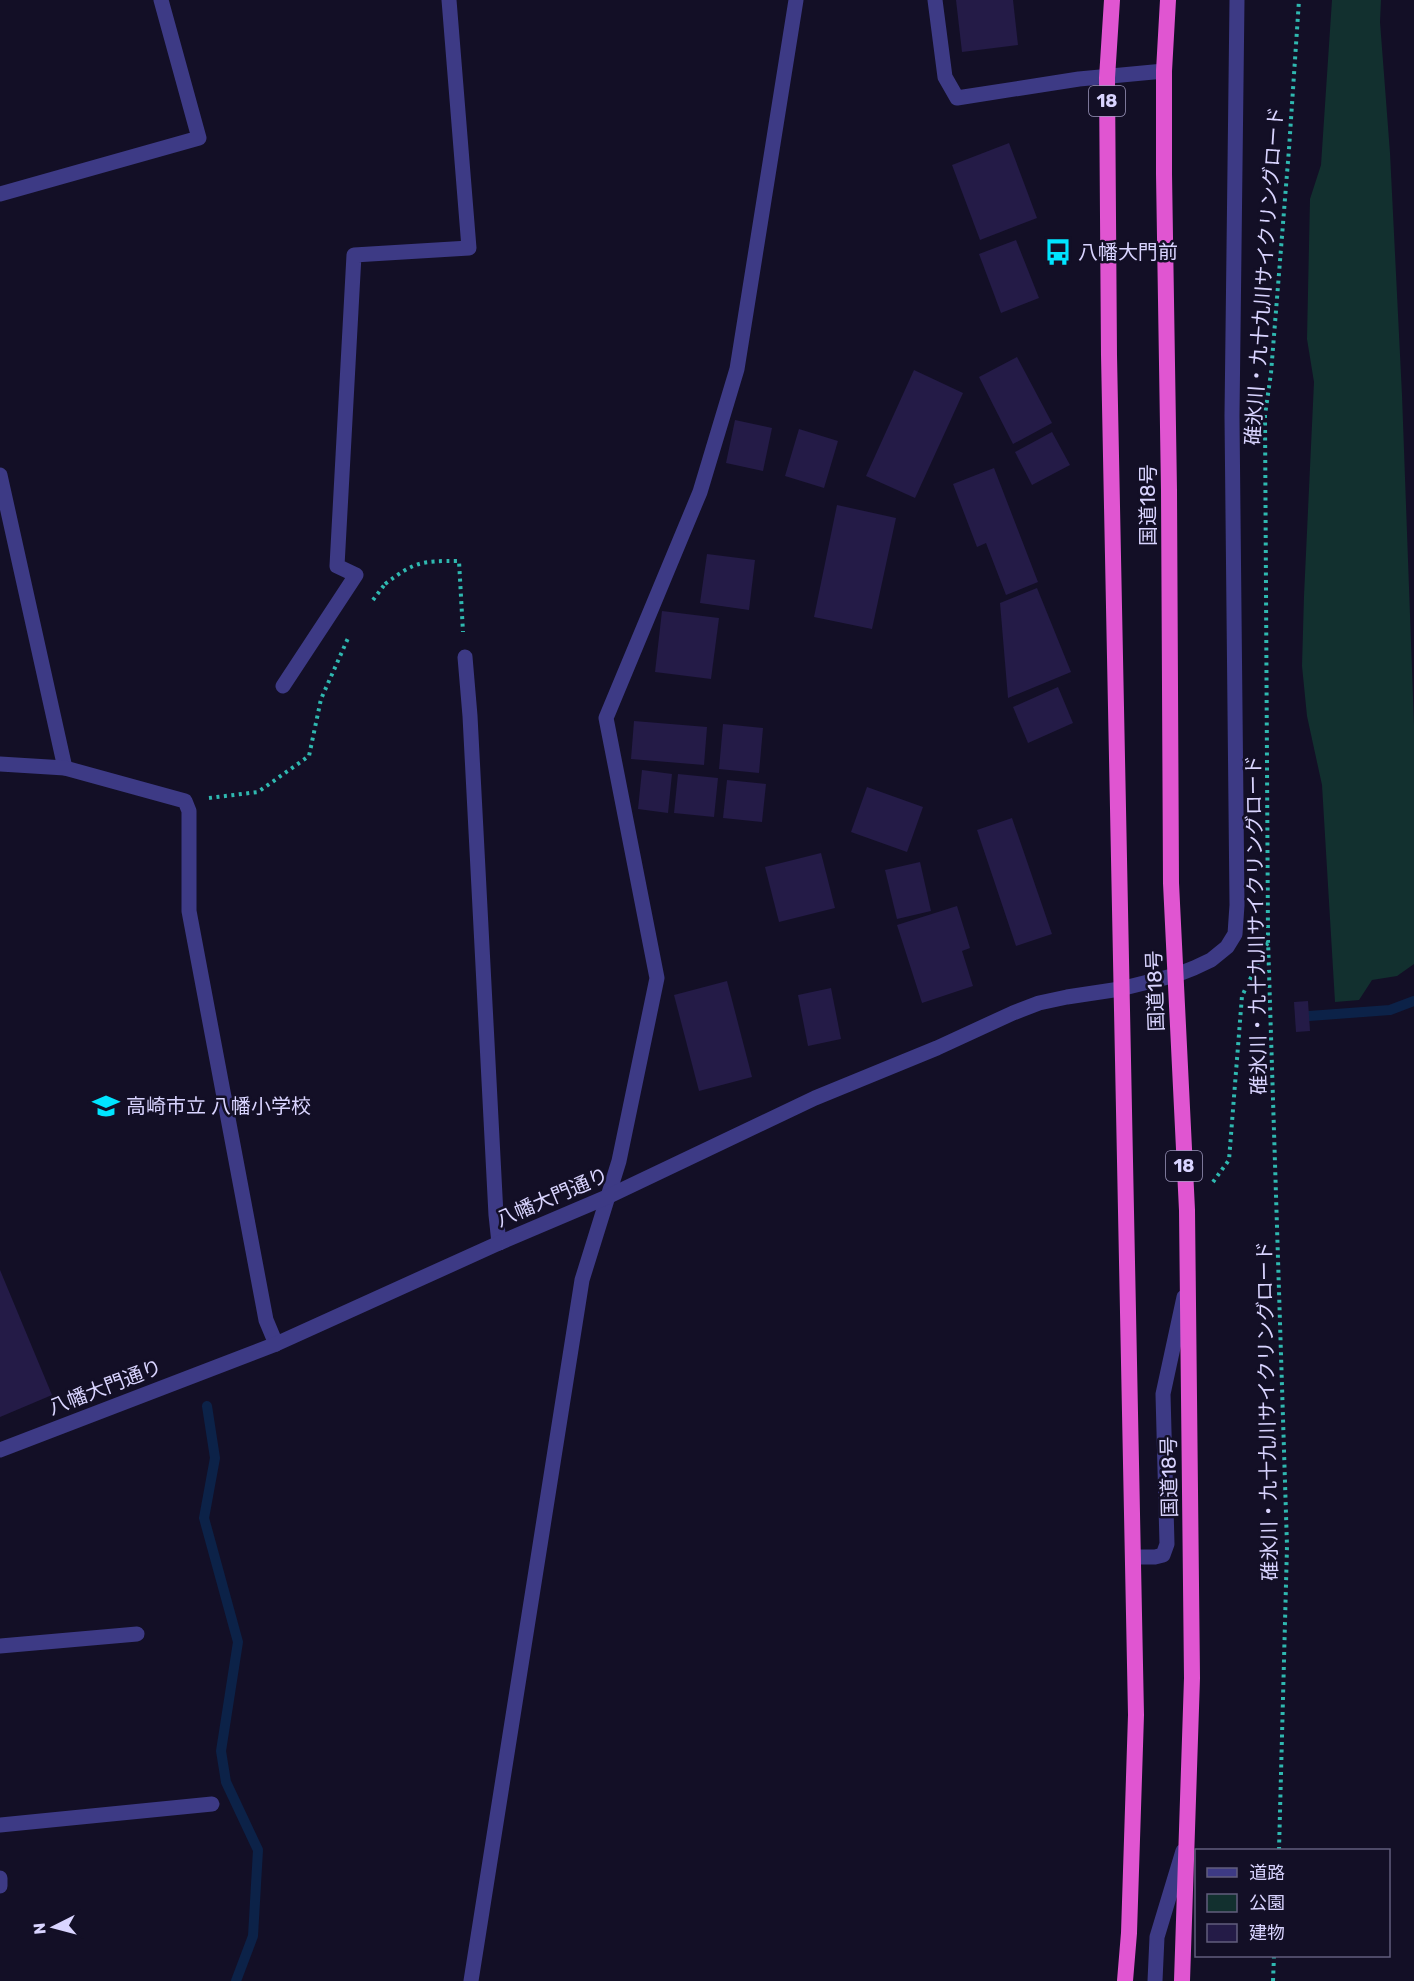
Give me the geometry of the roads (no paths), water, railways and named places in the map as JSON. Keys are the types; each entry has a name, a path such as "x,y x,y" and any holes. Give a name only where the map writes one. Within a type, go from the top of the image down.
{"highway":[{"name":"国道18号","path":"1112,0 1107,78 1109,367 1136,1715 1130,1933 1125,1981"},
{"name":"国道18号","path":"1168,0 1164,71 1172,883 1188,1282 1192,1678 1182,1981"}],"street":[{"path":"0,194 199,138 161,0"},
{"path":"283,686 356,575 337,566 354,255 469,248 449,0"},
{"path":"471,1981 582,1280 619,1161 657,978 606,718 700,492 737,369 796,0"},
{"path":"935,0 945,77 957,99 1079,79 1164,71"},
{"name":"八幡大門通り","path":"0,1450 276,1344 607,1197 815,1098 937,1048 1013,1013 1039,1003 1120,989 1176,975 1211,960 1227,947 1234,934 1237,905 1232,416 1237,0"},
{"path":"0,475 65,768"},
{"path":"465,657 499,1243"},
{"path":"0,764 65,768 185,801 189,811 189,911 266,1320 276,1344"},
{"path":"1133,1557 1163,1555 1167,1544 1163,1394 1188,1282"},
{"path":"0,1646 137,1634"},
{"path":"0,1825 212,1804"},
{"path":"1155,1981 1157,1937 1187,1839"},
{"path":"0,1878 0,1886"}],"waterway":[{"path":"1309,1016 1390,1010 1414,1001"},
{"path":"207,1406 215,1458 204,1518 238,1642 221,1751 226,1782 258,1850 253,1936 236,1981"}],"place":[{"name":"八幡大門前","path":"1058,252"},
{"name":"高崎市立 八幡小学校","path":"106,1106"}]}
